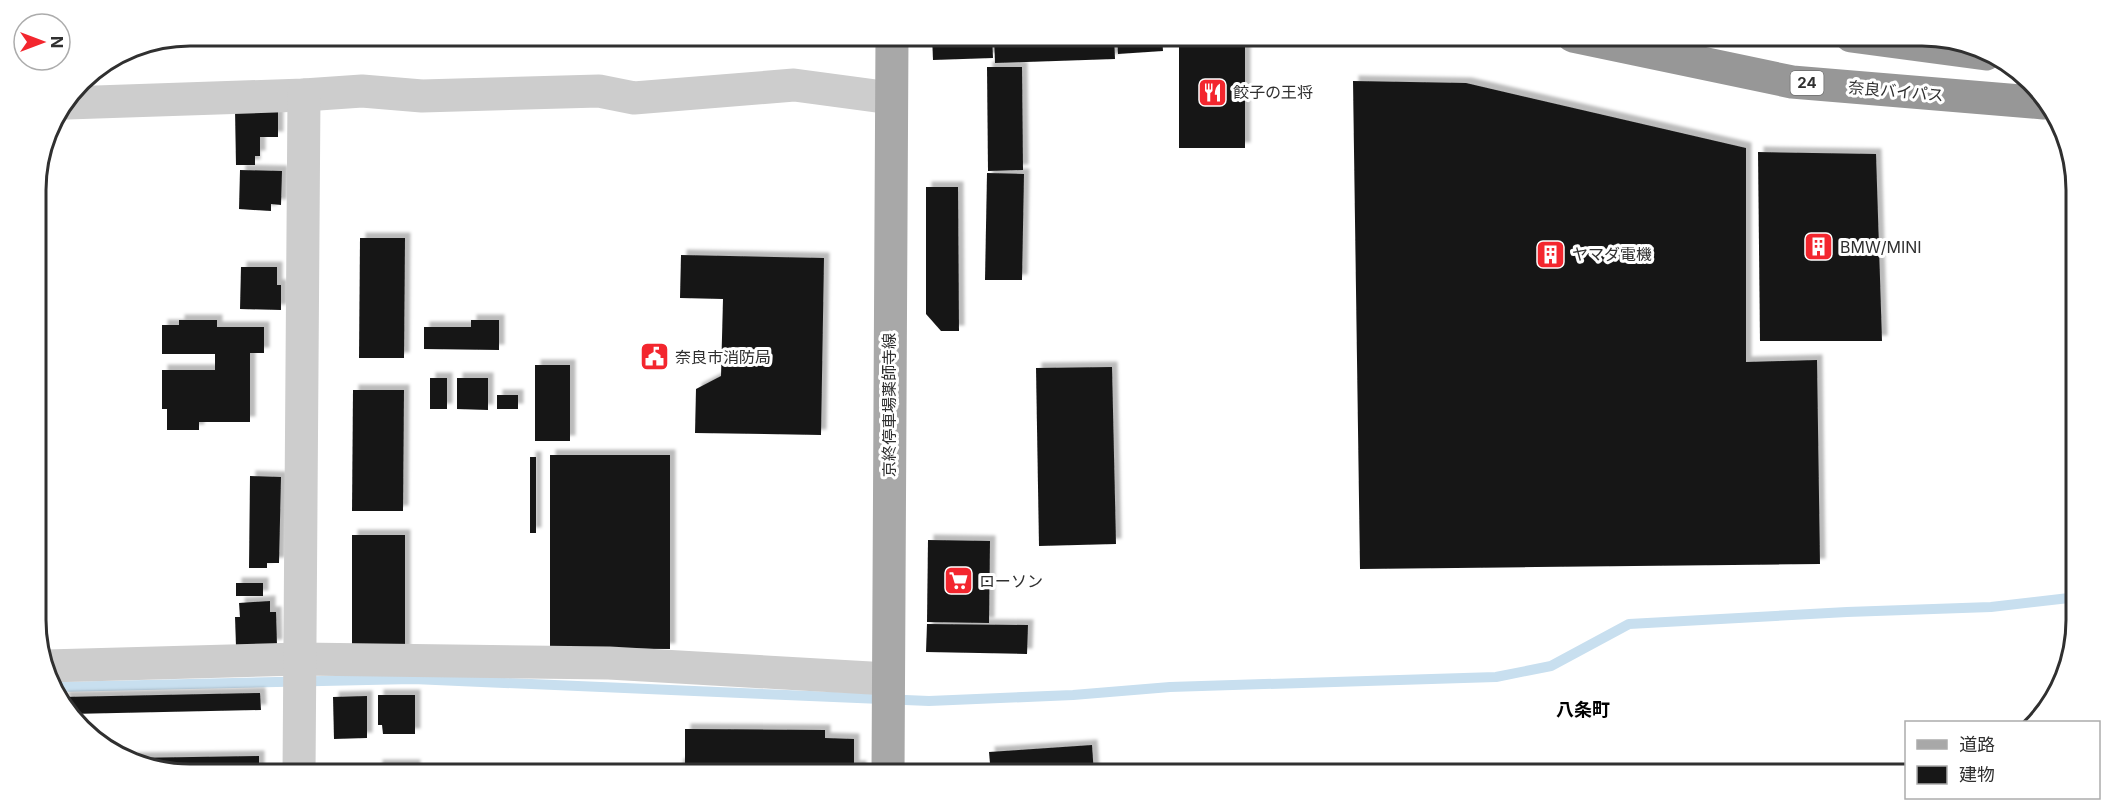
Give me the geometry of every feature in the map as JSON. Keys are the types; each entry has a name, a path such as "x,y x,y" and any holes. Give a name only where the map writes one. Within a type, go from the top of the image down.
{"highway":[{"name":"奈良バイパス","path":"1621,46 1792,82 2035,102"}],"main road":[{"name":"京終停車場薬師寺線","path":"888,764 892,47"}],"street":[{"path":"76,103 362,91 422,96 599,91 634,98 794,85 891,98"},
{"path":"299,764 304,95"},
{"path":"54,666 300,659 609,663 888,679"}],"building":[{"path":"1114,46 1115,59 995,63 994,47"},
{"path":"1118,46 1163,46 1163,51 1118,54"},
{"name":"餃子の王将","path":"1179,46 1245,46 1245,148 1179,148"},
{"path":"932,47 992,47 993,58 933,60"},
{"path":"987,67 1022,67 1023,170 988,171"},
{"name":"ヤマダ電機","path":"1353,81 1466,83 1746,148 1746,362 1817,360 1820,564 1360,569"},
{"path":"235,110 278,111 278,137 260,137 260,156 255,156 255,165 236,165"},
{"name":"BMW/MINI","path":"1758,152 1876,154 1882,341 1760,341"},
{"path":"240,170 282,171 281,205 271,204 271,211 239,209"},
{"path":"987,173 1024,174 1022,280 985,280"},
{"path":"926,187 958,187 959,331 941,331 926,314"},
{"path":"360,238 405,238 404,358 359,358"},
{"path":"681,255 824,258 821,435 695,433 696,389 721,376 723,299 680,298"},
{"path":"241,267 277,267 277,285 281,285 281,310 240,309"},
{"path":"179,320 217,320 217,327 264,327 264,353 250,353 250,422 199,422 199,430 167,430 167,409 162,409 162,370 215,370 215,354 162,354 162,325 179,325"},
{"path":"471,320 499,320 499,350 424,349 424,327 471,327"},
{"path":"535,365 570,365 570,441 535,441"},
{"path":"1112,367 1116,544 1039,546 1036,368"},
{"path":"430,378 447,378 447,409 430,409"},
{"path":"457,378 488,378 488,410 457,409"},
{"path":"353,390 404,390 403,511 352,511"},
{"path":"497,395 518,395 518,409 497,409"},
{"path":"550,455 670,455 670,649 550,648"},
{"path":"530,457 536,457 536,533 530,533"},
{"path":"250,476 281,477 279,563 267,563 267,568 249,568"},
{"path":"352,535 405,535 405,656 352,653"},
{"name":"ローソン","path":"928,540 990,541 989,623 927,622"},
{"path":"236,583 263,583 263,596 236,596"},
{"path":"270,601 270,612 276,612 277,645 236,646 235,617 240,617 239,603"},
{"path":"927,624 1028,625 1027,654 926,652"},
{"path":"260,693 261,710 80,714 69,697"},
{"path":"378,695 415,695 415,734 383,734 382,725 378,725"},
{"path":"367,696 367,738 334,739 333,697"},
{"path":"685,729 825,730 825,738 854,739 854,764 685,764"},
{"path":"1092,745 1093,764 990,764 989,752"},
{"path":"259,756 259,764 181,764 147,758"}],"waterway":[{"path":"63,687 413,679 929,701 1073,695 1170,687 1496,677 1551,666 1629,624 1991,607 2066,598"}],"place":[{"name":"餃子の王将","path":"1212,92"},
{"name":"BMW/MINI","path":"1819,247"},
{"name":"ヤマダ電機","path":"1551,254"},
{"name":"奈良市消防局","path":"654,357"},
{"name":"ローソン","path":"958,581"}],"district":[{"name":"八条町","path":"1583,710"}]}
